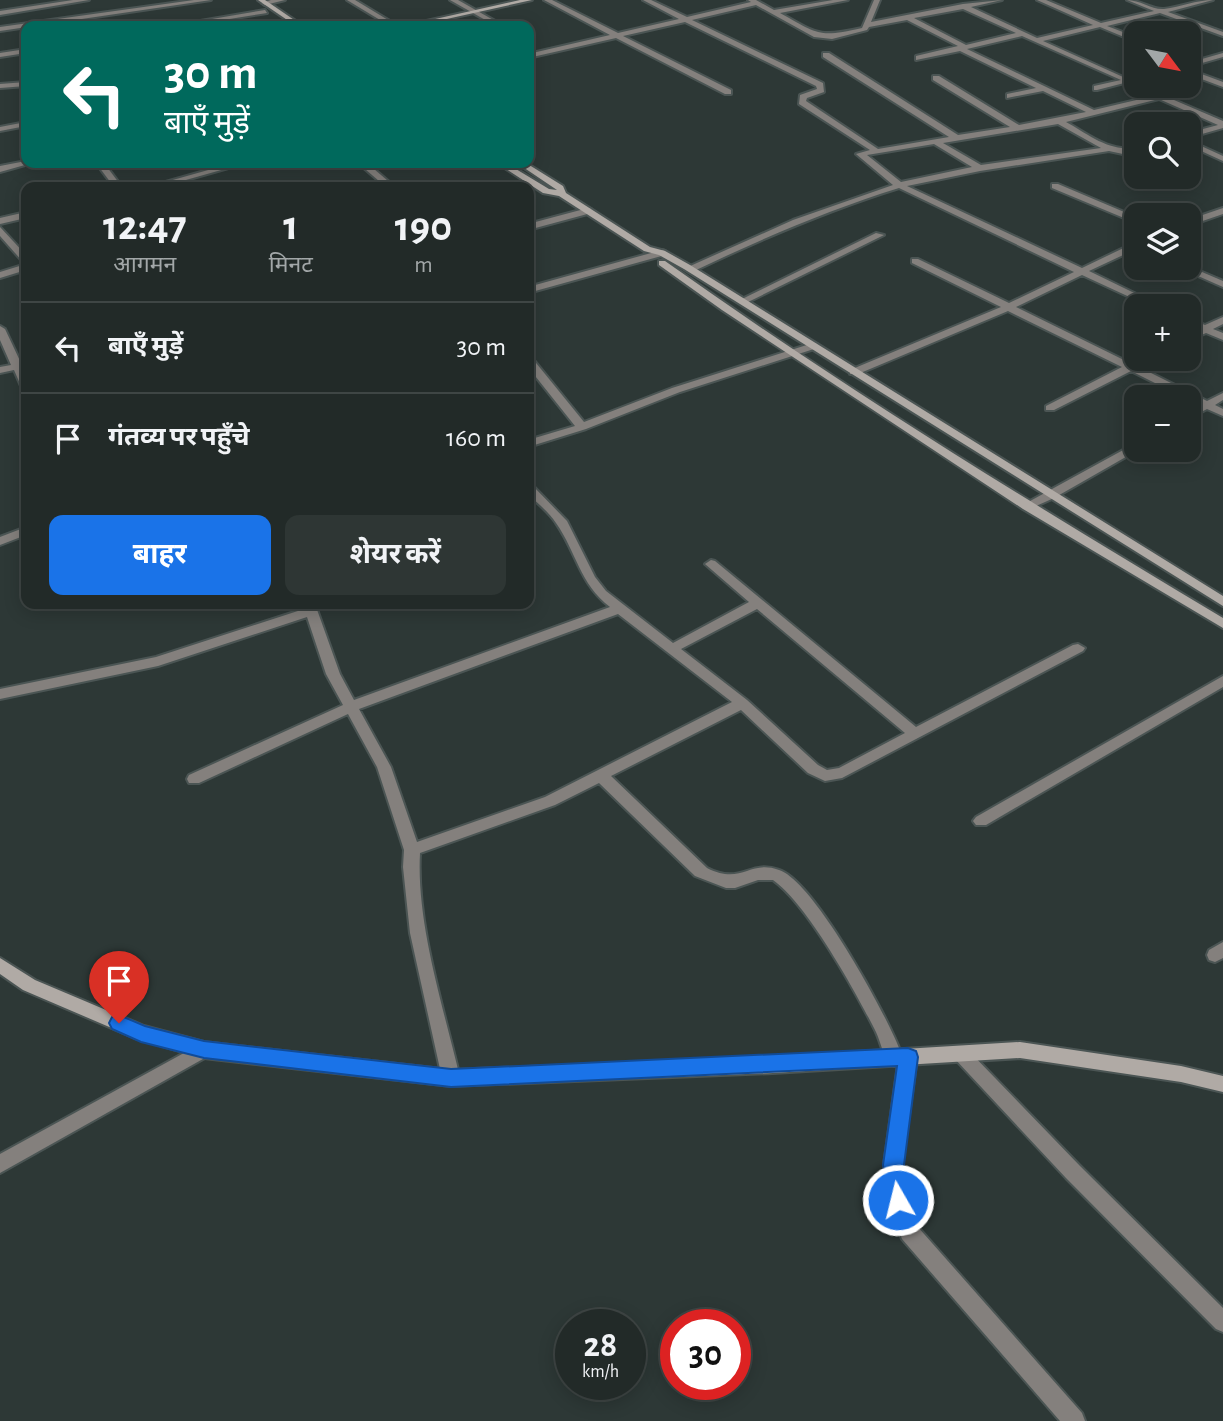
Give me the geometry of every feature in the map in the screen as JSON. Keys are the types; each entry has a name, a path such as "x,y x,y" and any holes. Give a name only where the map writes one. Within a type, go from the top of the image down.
{"street":[{"path":"0,13 86,0"},
{"path":"57,21 208,0"},
{"path":"261,3 282,0"},
{"path":"350,0 386,21"},
{"path":"453,0 491,21"},
{"path":"431,21 529,0"},
{"path":"547,0 728,92"},
{"path":"646,0 820,85 821,90 803,97 802,102 874,149"},
{"path":"774,12 845,0"},
{"path":"867,25 877,0"},
{"path":"534,55 687,20 754,1 820,37 857,32 867,25 905,16 999,0"},
{"path":"1040,0 1124,35"},
{"path":"1130,0 1223,34"},
{"path":"1036,40 1210,0"},
{"path":"261,3 265,12 276,21"},
{"path":"261,3 292,21"},
{"path":"964,6 1022,34 1124,77"},
{"path":"206,21 265,12"},
{"path":"905,16 962,48 1094,113"},
{"path":"0,29 21,26"},
{"path":"919,58 1022,34"},
{"path":"0,55 21,52"},
{"path":"1201,61 1223,54"},
{"path":"826,55 957,138"},
{"path":"1201,72 1223,85"},
{"path":"936,78 1018,128"},
{"path":"1097,88 1124,82"},
{"path":"0,86 21,87"},
{"path":"1010,96 1042,89"},
{"path":"1129,294 982,228 899,185 860,156 874,149 1059,121 1156,98"},
{"path":"1162,98 1223,125"},
{"path":"1059,121 1109,149 1124,152"},
{"path":"0,129 21,125"},
{"path":"1201,132 1223,125"},
{"path":"934,141 979,168"},
{"path":"1201,148 1223,159"},
{"path":"691,269 774,228 836,203 899,185 979,168 1109,149"},
{"path":"0,169 21,164"},
{"path":"201,168 207,172"},
{"path":"170,182 223,168"},
{"path":"368,168 385,182"},
{"path":"509,168 532,182"},
{"path":"529,168 561,188 562,194"},
{"path":"534,184 546,191 562,194 653,253 793,353 1027,506 1223,624"},
{"path":"1055,186 1124,215"},
{"path":"534,225 588,211"},
{"path":"1201,219 1223,211"},
{"path":"0,220 21,216"},
{"path":"0,230 21,254"},
{"path":"743,301 879,235"},
{"path":"854,372 1009,307 1124,252"},
{"path":"534,288 653,253 691,269 1223,604"},
{"path":"915,261 1124,364"},
{"path":"0,275 21,269"},
{"path":"1201,275 1223,284"},
{"path":"1201,331 1223,320"},
{"path":"1201,327 1223,337"},
{"path":"0,329 21,366 0,370"},
{"path":"534,442 582,427 676,390 813,346"},
{"path":"534,367 582,427"},
{"path":"1050,408 1124,371"},
{"path":"1139,371 1223,413"},
{"path":"1201,408 1223,396"},
{"path":"1027,506 1050,496 1124,453"},
{"path":"534,492 561,521 589,578 618,609 743,703 813,769 825,776 842,773 1078,648"},
{"path":"0,541 21,533"},
{"path":"711,564 914,733"},
{"path":"671,649 758,603"},
{"path":"1205,613 1223,604"},
{"path":"0,694 158,661 307,609"},
{"path":"310,609 333,674 384,768 412,850 411,867 418,933 451,1078"},
{"path":"194,779 352,706 618,609"},
{"path":"981,821 1223,681"},
{"path":"412,850 550,802 743,703"},
{"path":"601,776 701,872 729,884 754,875 773,873 790,883 806,903 901,1058 893,1165 898,1200 909,1232 1074,1421"},
{"path":"0,965 29,985 141,1033 204,1050 451,1078 901,1058 1020,1050 1181,1074 1223,1084"},
{"path":"0,1164 204,1050"},
{"path":"961,1054 1223,1322"}],"route":[{"path":"119,1023 141,1033 204,1050 451,1078 908,1057 893,1165 898,1200"}]}
